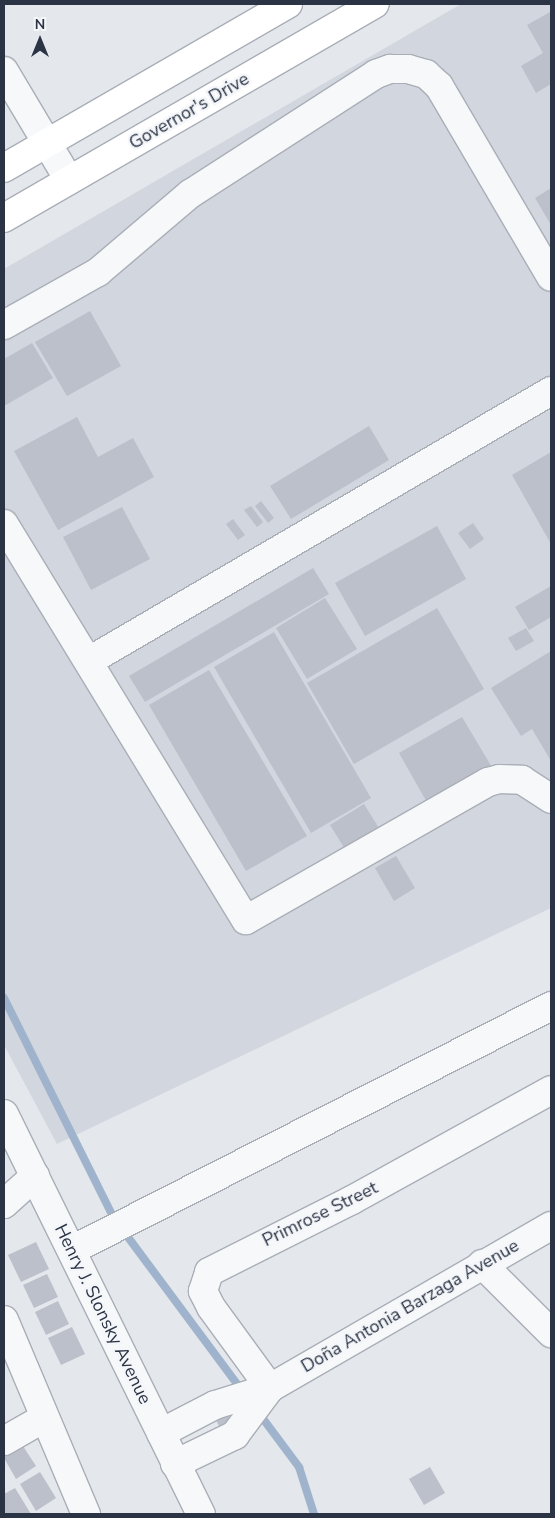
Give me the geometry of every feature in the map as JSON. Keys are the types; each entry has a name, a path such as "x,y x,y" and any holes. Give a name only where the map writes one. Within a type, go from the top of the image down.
{"main road":[{"path":"4,168 288,4"},
{"name":"Governor's Drive","path":"4,218 375,4"}],"street":[{"path":"4,325 98,272 190,194 376,74 390,69 408,69 426,74 439,86 551,277"},
{"path":"4,71 69,180"},
{"path":"89,661 551,391"},
{"path":"4,524 246,920 488,782 499,779 522,780 551,799"},
{"path":"72,1250 551,1006"},
{"name":"Primrose Street","path":"270,1388 211,1307 203,1291 209,1272 352,1200 551,1090"},
{"name":"Henry J. Slonsky Avenue","path":"7,1127 35,1176 201,1514"},
{"path":"4,1204 35,1176"},
{"name":"Doña Antonia Barzaga Avenue","path":"161,1433 215,1405 270,1388 482,1264 551,1226"},
{"path":"482,1264 551,1333"},
{"path":"4,1320 86,1514"},
{"name":"Doña Antonia Barzaga Avenue","path":"176,1464 235,1435 270,1388"},
{"path":"4,1441 44,1418"}],"shaded area":[{"path":"461,4 551,4 551,908 57,1144 4,1045 4,269"}],"building":[{"path":"550,12 551,84 536,93 521,66 543,53 527,25"},
{"path":"551,188 551,225 535,198"},
{"path":"90,311 121,366 67,396 35,342"},
{"path":"32,343 53,378 4,406 4,359"},
{"path":"77,417 98,457 133,438 154,477 58,530 14,451"},
{"path":"369,426 389,460 291,519 270,486"},
{"path":"551,452 551,544 512,475"},
{"path":"261,501 274,518 268,523 255,506"},
{"path":"251,506 263,522 257,527 244,510"},
{"path":"122,507 150,559 91,590 63,537"},
{"path":"233,519 245,535 238,540 226,524"},
{"path":"473,523 484,539 470,549 458,533"},
{"path":"437,526 466,579 365,636 335,583"},
{"path":"313,568 329,594 145,702 129,676"},
{"path":"551,586 551,617 529,630 515,607"},
{"path":"325,598 357,649 307,679 276,628"},
{"path":"437,608 484,689 354,764 307,683"},
{"path":"526,628 534,641 516,651 508,638"},
{"path":"274,632 371,798 311,833 214,667"},
{"path":"551,651 551,761 532,729 521,736 491,688"},
{"path":"209,670 307,836 246,871 149,705"},
{"path":"462,717 493,769 429,806 399,753"},
{"path":"364,804 382,833 348,854 330,825"},
{"path":"396,856 415,888 394,901 375,868"},
{"path":"36,1242 49,1269 21,1282 8,1255"},
{"path":"47,1274 58,1297 34,1308 23,1285"},
{"path":"58,1301 69,1324 46,1335 35,1312"},
{"path":"72,1327 85,1354 61,1365 48,1338"},
{"path":"226,1412 231,1422 220,1428 215,1418"},
{"path":"19,1440 36,1466 16,1479 4,1458 4,1449"},
{"path":"430,1467 445,1493 424,1505 409,1479"},
{"path":"40,1472 56,1498 36,1511 20,1484"},
{"path":"15,1488 31,1514 4,1514 4,1494"}],"waterway":[{"path":"4,998 113,1217 242,1391"},
{"path":"258,1412 299,1467 314,1514"}]}
